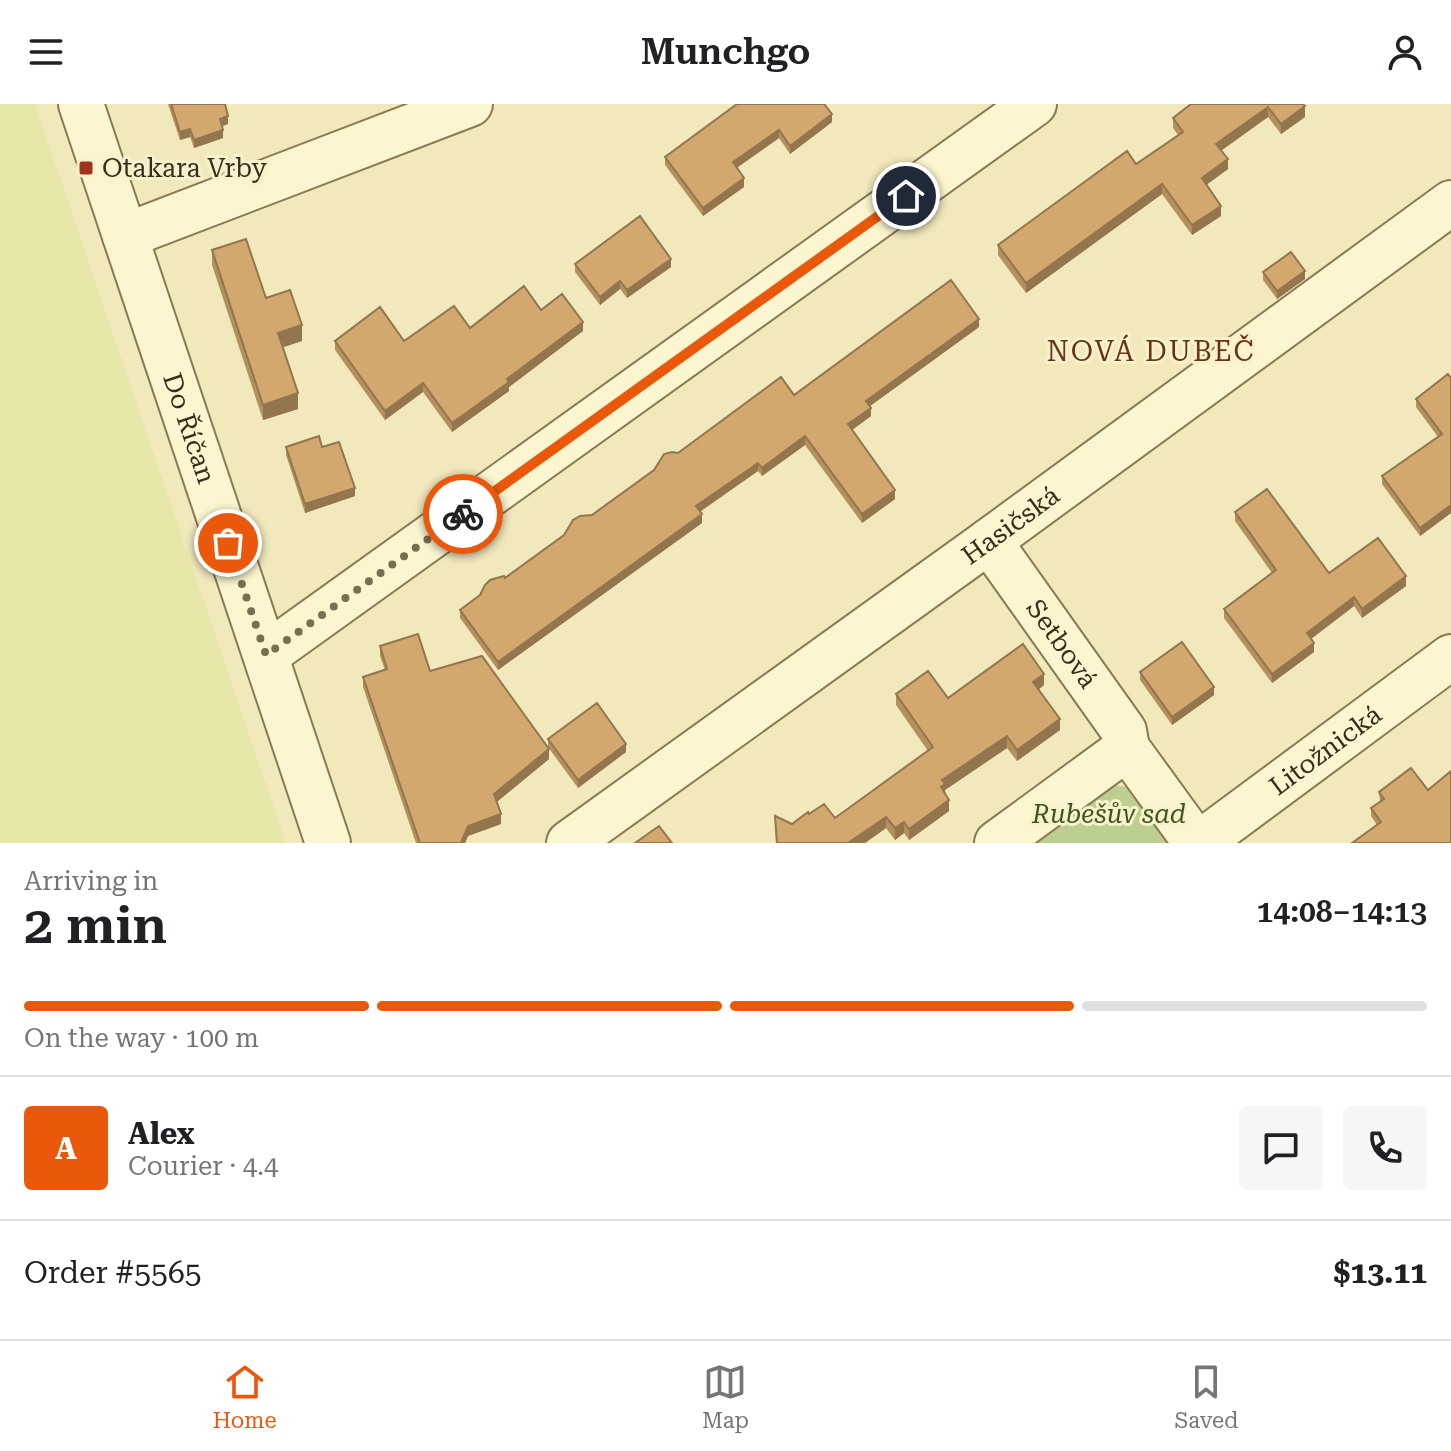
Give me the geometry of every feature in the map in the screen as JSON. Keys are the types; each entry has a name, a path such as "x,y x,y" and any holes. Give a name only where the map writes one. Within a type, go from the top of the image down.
{"street":[{"name":"Do Říčan","path":"81,104 328,843"},
{"path":"125,236 470,104"},
{"path":"266,655 1034,104"},
{"name":"Hasičská","path":"569,843 1451,203"},
{"name":"Setbová","path":"989,541 1124,731 1127,748"},
{"name":"Litožnická","path":"1127,748 1198,843 1451,657"},
{"path":"997,843 1127,748"}],"green space":[{"path":"0,104 35,104 286,843 0,843"},
{"name":"Rubešův sad","path":"1100,783 1147,790 1183,843 1022,843"}],"building":[{"path":"171,104 225,104 228,116 220,119 223,130 194,140 190,129 180,132"},
{"path":"737,104 824,104 832,114 790,146 779,130 733,162 744,178 703,208 665,157"},
{"path":"1191,104 1305,106 1281,124 1268,107 1216,144 1228,159 1202,178 1221,206 1192,225 1162,184 1026,283 998,245 1127,151 1136,164 1183,132 1173,118"},
{"path":"640,216 671,259 627,290 620,281 600,297 575,264"},
{"path":"246,239 266,298 290,290 302,325 278,333 298,393 263,405 212,250"},
{"path":"1291,252 1305,271 1277,291 1263,272"},
{"path":"951,280 979,319 866,401 871,408 848,424 895,490 862,514 805,436 762,468 758,463 696,506 702,514 498,662 460,610 480,595 490,580 505,578 564,535 573,520 592,515 654,470 664,454 678,453 781,377 794,395"},
{"path":"524,286 541,310 562,294 583,322 452,423 423,383 385,411 335,341 380,307 404,341 454,306 470,328"},
{"path":"1448,374 1451,378 1451,505 1420,528 1382,476 1442,434 1416,399"},
{"path":"319,436 322,447 339,442 355,488 305,504 286,447"},
{"path":"1267,489 1329,573 1378,538 1406,576 1362,609 1354,597 1307,633 1314,643 1272,674 1224,609 1276,570 1235,512"},
{"path":"418,634 430,671 482,656 549,749 494,794 501,814 468,826 461,843 420,843 363,677 387,669 380,646"},
{"path":"1182,642 1214,687 1172,717 1140,672"},
{"path":"1023,644 1044,674 1033,682 1060,719 1017,750 1007,736 942,780 945,784 941,787 949,800 909,829 904,822 895,828 886,817 848,843 777,843 775,816 792,824 824,804 835,818 933,747 896,694 928,671 948,698"},
{"path":"597,703 626,744 578,780 548,739"},
{"path":"1411,768 1428,790 1451,771 1451,843 1352,843 1381,822 1371,808 1384,799 1379,792"},
{"path":"659,826 672,843 635,843"}],"way so far":[{"path":"228,543 266,655 463,514"}],"place":[{"name":"Otakara Vrby","path":"86,168"}],"district":[{"name":"NOVÁ DUBEČ","path":"1151,351"}],"route":[{"path":"463,514 906,196"}]}
